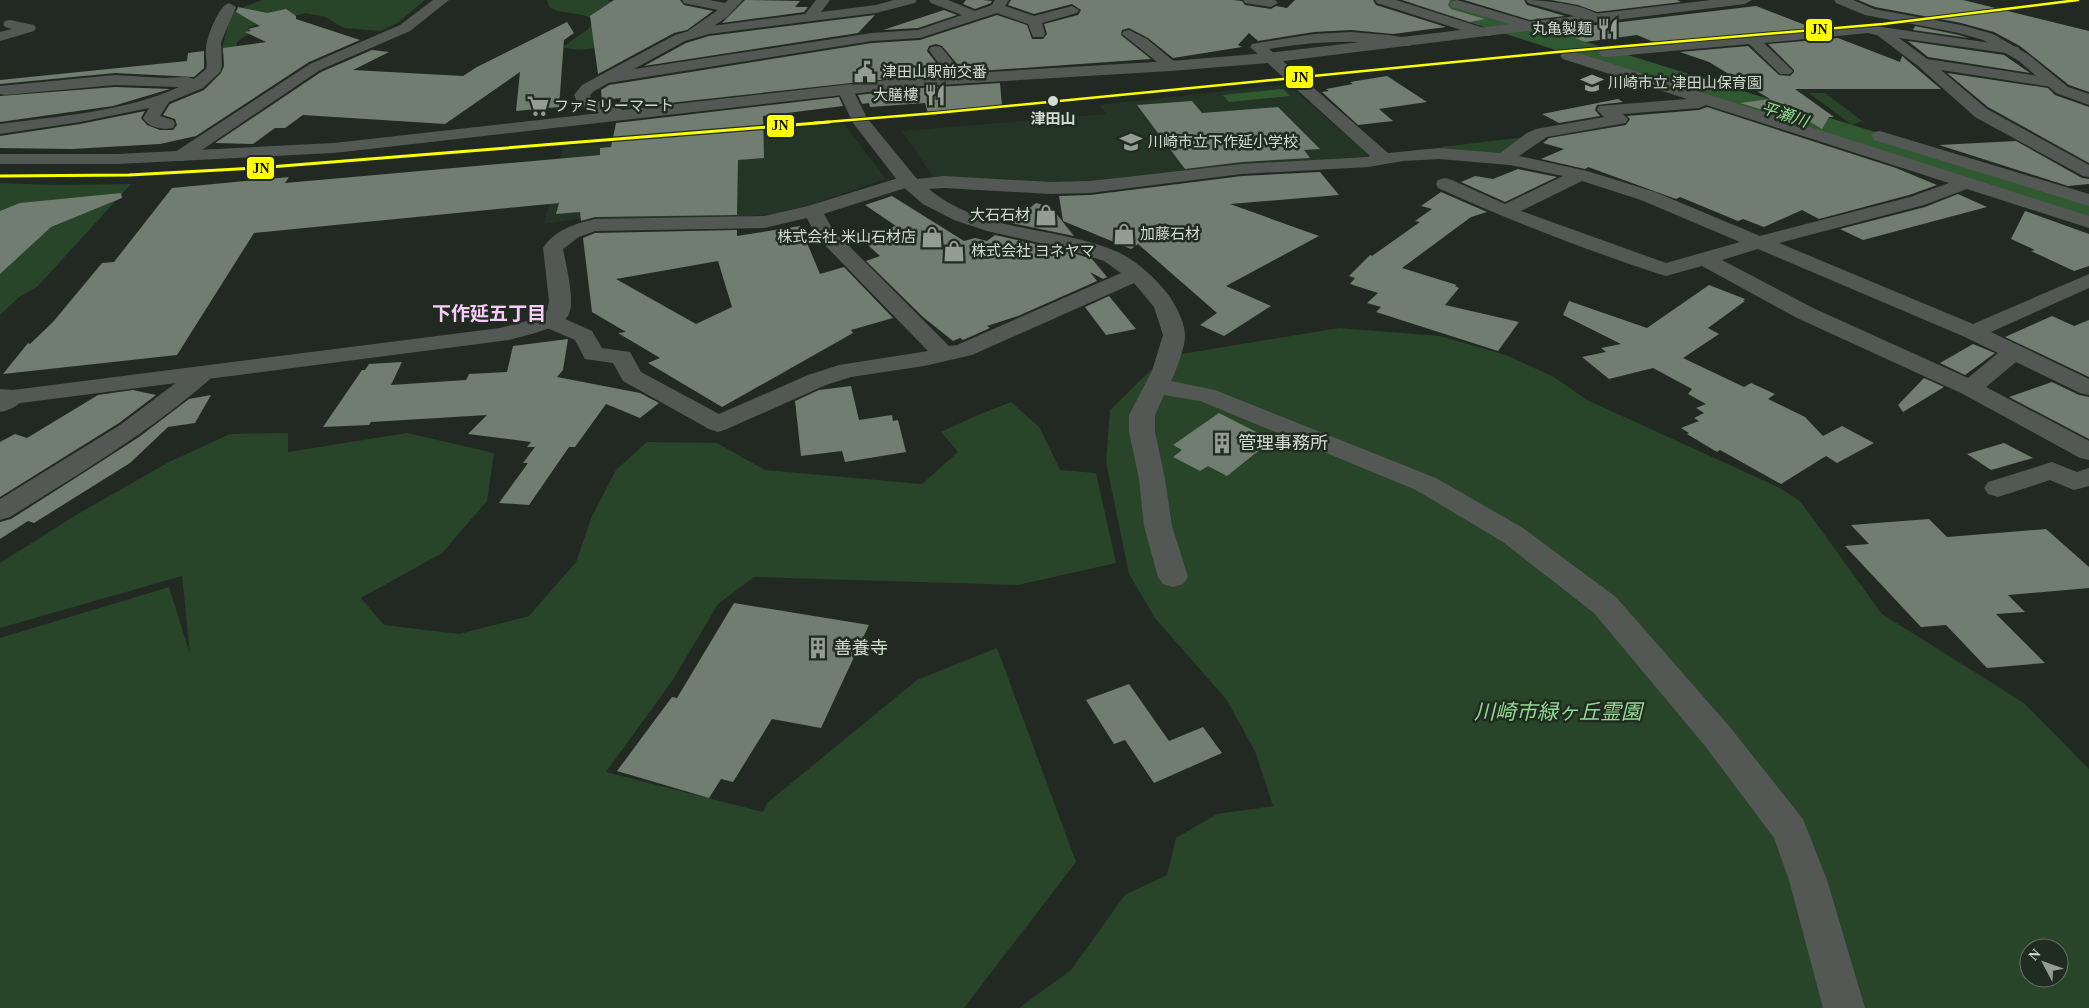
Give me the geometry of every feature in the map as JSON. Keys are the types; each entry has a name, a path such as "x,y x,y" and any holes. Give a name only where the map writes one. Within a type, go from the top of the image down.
{"street":[{"path":"181,156 315,67 405,28 442,0"},
{"path":"689,0 732,4"},
{"path":"810,17 823,0"},
{"path":"694,33 876,9 910,0"},
{"path":"936,0 973,15"},
{"path":"1250,0 1271,3"},
{"path":"1382,0 1488,32"},
{"path":"1444,0 1528,27"},
{"path":"1533,0 1592,16"},
{"path":"0,159 117,159 334,148 958,78 1171,66 1268,58 1528,27 1592,16 1745,0"},
{"path":"1841,0 1870,12 1974,32 2013,50 2069,94 2089,100"},
{"path":"1592,16 1602,3"},
{"path":"622,115 584,101 582,95 588,88 709,24 732,4"},
{"path":"608,78 872,37 933,39 973,15 1000,4 1036,28 1072,10"},
{"path":"0,129 85,115 163,99 201,82 211,73 215,66 213,46 229,7"},
{"path":"0,37 29,28 10,24"},
{"path":"1650,64 1609,53 1868,29 2013,50"},
{"path":"1880,31 1923,63 1981,113 2089,172"},
{"path":"1129,34 1142,42 1171,66"},
{"path":"933,39 958,78"},
{"path":"1753,40 1785,71"},
{"path":"1708,58 1764,51"},
{"path":"1572,56 1568,56 2089,222"},
{"path":"1268,58 1383,158"},
{"path":"1923,63 2052,82"},
{"path":"6,90 115,80 164,83 201,82"},
{"path":"845,90 859,119 911,183 930,200 961,216 994,227 1071,244 1110,257 1137,274 1165,306 1174,335 1164,371 1142,415 1142,432 1152,479 1158,526 1173,577"},
{"path":"163,99 151,118 162,124 167,124"},
{"path":"1504,158 1533,137 1542,133 1620,119 1604,110 1712,102"},
{"path":"1860,129 2089,200"},
{"path":"4,400 501,335 548,320 558,314 560,301 553,248 562,237 577,229 595,225 764,222 813,211 911,183 944,182 1051,188 1090,187 1242,169 1368,162 1383,158 1425,154 1504,158 1581,175 1648,196 1973,332 2089,388"},
{"path":"1505,211 1581,175"},
{"path":"1445,184 1505,211 1604,249 1666,270 1760,242 1917,201 1967,183"},
{"path":"813,211 824,233 945,355"},
{"path":"1703,258 1805,313 1970,388 2089,452"},
{"path":"548,320 584,336 594,354 622,357 631,376 718,424 817,380 847,370 945,355 964,350 1137,274"},
{"path":"1973,332 2089,280"},
{"path":"1970,388 2014,352"},
{"path":"0,511 116,439 175,398 201,375"},
{"path":"1157,386 1206,395 1426,484 1513,535 1604,605 1716,736 1790,830 1808,880 1844,1008"},
{"path":"1998,488 2052,470 2084,485"}],"shaded area":[{"name":"川崎市立下作延小学校","path":"1287,84 1369,155 1365,158 1057,184 933,177 902,131 1106,114 1100,105"},
{"path":"1283,89 1290,96 1229,102 1223,95"},
{"path":"844,124 886,179 806,206 772,214 732,218 578,219 544,224 563,147"}],"green space":[{"path":"262,0 425,0 399,22 381,31 344,28 325,17 306,13 248,27 248,34 237,42 236,53 222,54 230,15 236,10"},
{"path":"547,0 609,0 615,3 603,46 583,50 563,47 588,29 595,21 584,15 555,10 549,7"},
{"path":"1809,93 1825,93 1862,121 1852,125"},
{"path":"1526,137 1503,154 1445,151 1441,147"},
{"path":"0,183 55,185 131,184 38,286 18,298 0,315"},
{"name":"川崎市緑ヶ丘霊園","path":"1339,328 1440,336 1506,355 1554,377 1587,400 1778,487 1800,501 1882,614 2024,703 2089,769 2089,1008 1019,1008 1071,970 1125,895 1167,875 1176,838 1217,814 1273,806 1255,751 1226,699 1155,618 1129,574 1106,462 1110,410 1164,357"},
{"path":"1011,402 1040,428 1060,470 1096,473 1116,563 1018,585 754,577 718,604 672,681 606,772 763,812 767,803 917,680 997,648 1076,862 964,1008 0,1008 0,638 169,587 190,654 182,576 0,628 0,563 76,515 169,462 230,434 288,433 288,452 407,433 494,453 487,501 442,553 361,598 384,625 459,634 529,616 576,562 592,516 616,470 647,442 717,443 765,470 922,484 958,452 941,432"}],"building":[{"path":"614,0 680,0 684,5 713,11 687,30 674,33 598,74 590,16"},
{"path":"745,0 800,1 795,7 808,7 804,12 722,23"},
{"path":"966,0 992,1 975,9 963,4"},
{"path":"1011,0 1233,0 1242,1 1245,5 1271,9 1276,6 1287,8 1295,0 1373,0 1376,5 1446,27 1393,34 1351,30 1314,32 1258,41 1249,33 1238,45 1242,47 1173,58 1148,38 1129,28 1122,30 1121,35 1151,59 964,72 942,46 936,44 929,46 927,51 944,73 623,108 619,107 621,98 602,100 601,90 609,85 872,43 920,40 997,15 1027,25 1032,39 1043,39 1047,34 1044,24 1078,15 1081,10 1072,4 1034,14 1008,5"},
{"path":"1402,0 1450,0 1448,5 1451,9 1485,19 1470,22"},
{"path":"1464,0 1524,0 1527,5 1565,16 1530,20"},
{"path":"1551,0 1677,0 1681,2 1597,12 1578,5"},
{"path":"1858,0 1963,0 2089,31 2089,92 2069,85 2020,46 1994,32 1961,23 1875,7"},
{"path":"1756,6 1813,28 1656,43 1637,35 1585,42 1554,30"},
{"path":"238,7 267,13 286,9 296,16 296,19 360,40 309,62 196,136 160,144 72,149 0,148 0,136 80,124 145,111 141,118 147,125 160,130 173,130 177,125 175,119 163,115 170,104 204,90 221,73 224,66 223,48 266,42 245,32 251,31 248,29 260,26 236,12"},
{"path":"944,10 957,15 918,28 883,30"},
{"path":"875,15 858,33 644,66 686,43 709,36"},
{"path":"567,22 574,33 564,40 559,107 516,111 520,72 445,124 303,115 285,128 275,128 253,144 215,143 321,72 372,50 389,52 353,70 463,76 477,67"},
{"path":"1915,26 1959,35 1969,38 1913,30"},
{"path":"1838,38 1900,62 1902,56 1941,89 1795,89 1834,117 1829,117 1822,129 1802,117 1786,117 1740,103 1770,99 1709,62 1680,52 1748,46 1779,75 1790,76 1794,70 1768,44"},
{"path":"1908,41 2004,55 2030,73 1928,57"},
{"path":"204,51 204,68 194,77 115,73 0,84 0,80 187,61 188,53"},
{"path":"1947,73 2048,88 2055,95 2089,107 2089,163 1988,107"},
{"path":"1387,76 1427,102 1379,109 1393,121 1358,125 1322,92 1329,91 1326,89 1353,84 1350,82"},
{"path":"1000,83 1002,106 928,113 925,103 870,107 869,103 862,104 858,95 922,88"},
{"path":"115,87 170,89 113,106 0,122 0,96"},
{"path":"839,97 843,106 763,116 764,158 738,160 737,215 595,217 581,221 580,212 556,214 559,203 254,233 177,355 3,374 28,343 30,344 53,322 102,263 114,262 172,188 289,177 285,183 600,155 600,148 611,147 616,123"},
{"path":"1618,99 1623,102 1597,105 1595,110 1600,116 1559,123 1542,114"},
{"path":"1192,101 1202,113 1278,107 1320,149 1304,150 1310,158 1242,162 1185,169 1137,105"},
{"path":"1707,107 1896,168 1937,185 1909,195 1819,219 1802,210 1764,227 1743,219 1738,221 1680,197 1676,199 1588,167 1585,169 1541,159 1564,149 1543,143 1549,138 1626,125 1630,119 1627,116 1699,110"},
{"path":"2016,141 2082,178 2089,179 2089,184 2068,186 1939,145"},
{"path":"1518,169 1557,177 1505,202 1461,182 1475,176 1493,179"},
{"path":"1320,172 1339,195 1230,204 1319,236 1226,286 1271,306 1224,336 1200,325 1217,313 1138,244 1131,249 1063,221 1059,196 1090,195 1242,176"},
{"path":"1441,192 1487,212 1471,217 1402,268 1457,285 1455,286 1459,288 1445,305 1519,322 1498,351 1376,312 1381,307 1367,303 1378,293 1350,284 1355,278 1349,276 1370,255 1372,256 1420,222 1415,221 1432,209 1421,206"},
{"path":"121,193 122,198 51,227 0,274 0,211 20,203"},
{"path":"1958,194 1987,207 1863,240 1840,229 1925,207"},
{"path":"892,196 964,241 975,238 987,241 995,235 1066,251 1092,259 1107,277 1103,279 1090,272 1097,281 1018,316 987,326 990,328 963,340 960,338 953,341 923,317 866,261 880,256 859,237 896,226 865,205"},
{"path":"1036,203 1051,207 1074,236 1011,223"},
{"path":"2025,211 2089,234 2089,266 2074,271 2031,251 2035,250 2011,239"},
{"path":"800,226 820,274 844,267 893,318 851,330 853,333 722,407 648,363 660,358 618,333 626,332 592,312 583,238 595,233 737,230 737,236","holes":["718,261 732,307 696,324 616,279"]},
{"path":"1709,285 1745,299 1743,301 1745,301 1708,328 1719,334 1683,358 1744,387 1751,383 1775,394 1768,399 1805,417 1823,436 1842,426 1874,443 1837,463 1826,456 1781,484 1720,450 1717,452 1687,434 1689,433 1681,428 1699,421 1694,418 1704,413 1696,408 1706,404 1688,394 1692,389 1653,368 1609,379 1582,357 1606,352 1601,348 1621,344 1563,315 1569,301 1647,328"},
{"path":"1109,296 1136,329 1106,335 1085,307"},
{"path":"2052,316 2074,326 2089,320 2089,377 2005,337"},
{"path":"568,339 563,370 557,377 640,393 659,403 640,418 606,404 575,447 569,447 529,505 499,503 528,463 523,463 535,447 527,447 531,442 468,434 487,415 323,427 362,370 365,370 369,364 402,362 391,385 466,380 469,374 507,372 513,346"},
{"path":"1973,344 1995,353 1965,375 1940,363"},
{"path":"1924,378 1944,387 1903,412 1898,405"},
{"path":"2052,382 2079,395 2089,397 2089,439 2009,397"},
{"path":"851,386 859,420 892,415 893,421 898,420 906,452 845,462 842,451 801,456 795,401 819,390"},
{"path":"133,390 156,395 119,423 0,497 0,442 15,434 27,438 98,395"},
{"path":"211,395 195,423 168,427 130,463 34,523 28,521 0,539 0,522 11,519 139,437 189,399"},
{"name":"管理事務所","path":"1219,413 1272,440 1227,476 1208,466 1200,471 1173,457 1182,450 1173,445"},
{"path":"2004,443 2033,458 1991,470 1967,454"},
{"path":"1929,519 1947,537 2046,529 2089,567 2089,588 2008,595 2025,612 1996,614 2045,663 1987,668 1946,625 1921,627 1845,546 1869,544 1851,525"},
{"path":"734,603 869,625 821,728 772,719 733,782 721,779 709,798 617,771 672,697 677,698"},
{"path":"1129,684 1169,741 1203,727 1222,753 1154,783 1125,740 1114,744 1086,700"}],"waterway":[{"name":"平瀬川","path":"1425,0 2089,211"}],"transit line":[{"name":"JN","path":"0,176 129,175 257,168 936,113 1557,52 1883,24 2078,0"}],"place":[{"name":"丸亀製麺","path":"1608,29"},
{"name":"津田山駅前交番","path":"865,72"},
{"name":"川崎市立 津田山保育園","path":"1592,83"},
{"name":"大膳樓","path":"935,95"},
{"name":"津田山","path":"1053,101"},
{"name":"ファミリーマート","path":"538,106"},
{"name":"川崎市立下作延小学校","path":"1131,142"},
{"name":"大石石材","path":"1046,215"},
{"name":"加藤石材","path":"1124,234"},
{"name":"株式会社 米山石材店","path":"932,237"},
{"name":"株式会社 ヨネヤマ","path":"954,251"},
{"name":"管理事務所","path":"1222,443"},
{"name":"善養寺","path":"818,648"}],"district":[{"name":"下作延五丁目","path":"489,313"}]}
